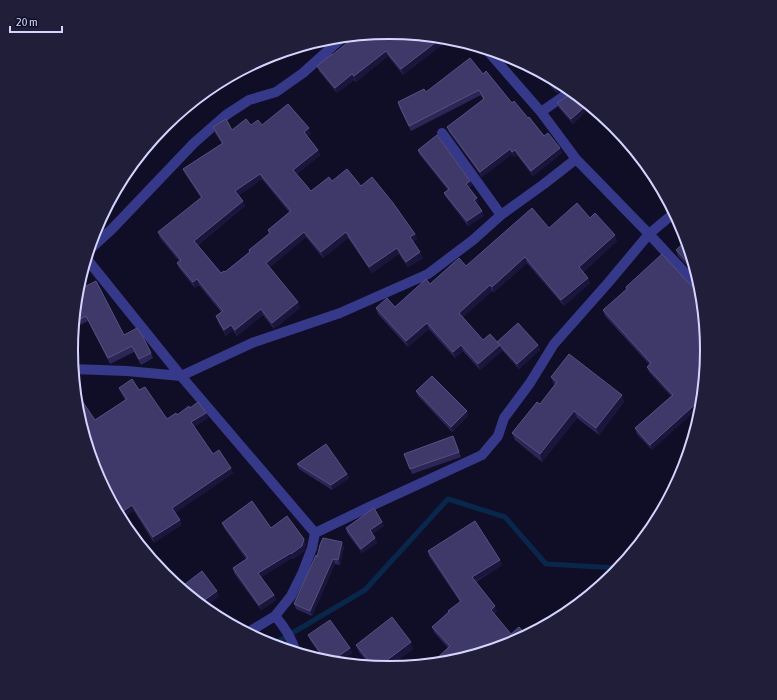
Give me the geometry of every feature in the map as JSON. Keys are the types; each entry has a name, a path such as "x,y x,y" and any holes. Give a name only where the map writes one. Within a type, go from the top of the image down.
{"street":[{"path":"96,244 194,143 226,115 249,100 276,92 303,73 335,44"},
{"path":"494,58 541,112 576,159 692,280"},
{"path":"541,112 566,95"},
{"path":"442,133 501,215"},
{"path":"78,369 127,371 181,376 252,343 340,313 428,274 473,240 501,215 576,159"},
{"path":"315,533 482,455 498,436 504,418 530,384 554,344 649,234 669,217"},
{"path":"90,263 181,376 315,533"},
{"path":"253,630 278,619 302,574 312,548 315,533"},
{"path":"278,619 292,640 294,645"}],"building":[{"path":"388,39 435,43 401,69 386,51 354,76 352,74 335,88 317,66 348,42"},
{"path":"470,58 483,74 486,71 512,103 514,101 544,136 548,133 560,148 531,171 515,150 512,152 510,149 480,172 447,127 484,99 479,90 409,126 398,102 424,89 426,92"},
{"path":"568,96 584,108 571,119 557,103"},
{"path":"288,104 309,128 304,132 318,150 293,170 311,191 329,177 332,181 347,169 361,186 372,177 415,234 410,237 420,252 406,262 397,248 369,267 346,232 321,252 304,232 266,263 298,302 272,323 261,309 235,330 231,325 224,330 216,316 223,311 197,279 193,282 177,263 181,260 158,232 202,197 183,169 223,143 213,127 226,119 232,130 246,119 251,125 258,120 262,125","holes":["260,174 291,211 268,230 270,233 249,250 250,252 225,272 224,271 221,273 194,241 243,201 235,191"]},
{"path":"437,135 470,181 466,184 477,198 474,200 482,211 467,221 444,193 449,189 418,150"},
{"path":"577,203 590,218 595,213 615,235 579,267 588,278 561,300 525,257 492,287 490,285 459,313 483,340 490,334 500,345 478,364 461,345 453,352 427,323 406,341 376,308 387,298 395,307 426,279 430,284 459,258 466,266 532,208 549,228"},
{"path":"681,245 686,261 676,250"},
{"path":"662,254 694,289 700,350 695,404 650,445 635,428 673,395 647,367 651,363 603,310 627,289 626,287"},
{"path":"96,281 124,335 137,328 151,353 139,359 132,346 108,358 86,316 79,320 83,287"},
{"path":"518,323 538,345 517,364 497,342"},
{"path":"569,354 622,395 596,428 574,411 540,454 512,433 537,402 540,404 557,382 551,377"},
{"path":"432,376 467,411 451,427 416,391"},
{"path":"132,379 139,390 145,387 167,419 176,413 177,415 189,406 190,408 198,402 206,413 191,422 213,454 219,450 231,468 172,508 180,520 153,537 132,505 123,511 119,505 101,469 83,411 81,400 95,420 127,399 119,388"},
{"path":"453,436 459,452 410,469 404,454"},
{"path":"326,444 347,474 331,485 297,464"},
{"path":"252,501 271,528 287,516 304,539 302,546 258,573 274,595 259,605 233,568 248,558 222,523"},
{"path":"374,508 382,522 370,530 375,538 361,549 346,528"},
{"path":"475,521 500,560 472,577 495,606 491,610 511,634 519,627 522,631 469,650 439,657 450,646 432,627 449,612 448,611 461,601 428,551"},
{"path":"323,538 342,542 338,560 333,559 310,611 294,604 316,555 317,557"},
{"path":"202,571 217,591 204,600 184,585"},
{"path":"392,617 411,642 386,661 368,660 356,645"},
{"path":"330,620 350,648 338,656 321,653 308,635"}],"waterway":[{"path":"279,641 365,590 448,499 505,517 546,564 610,568"}]}
